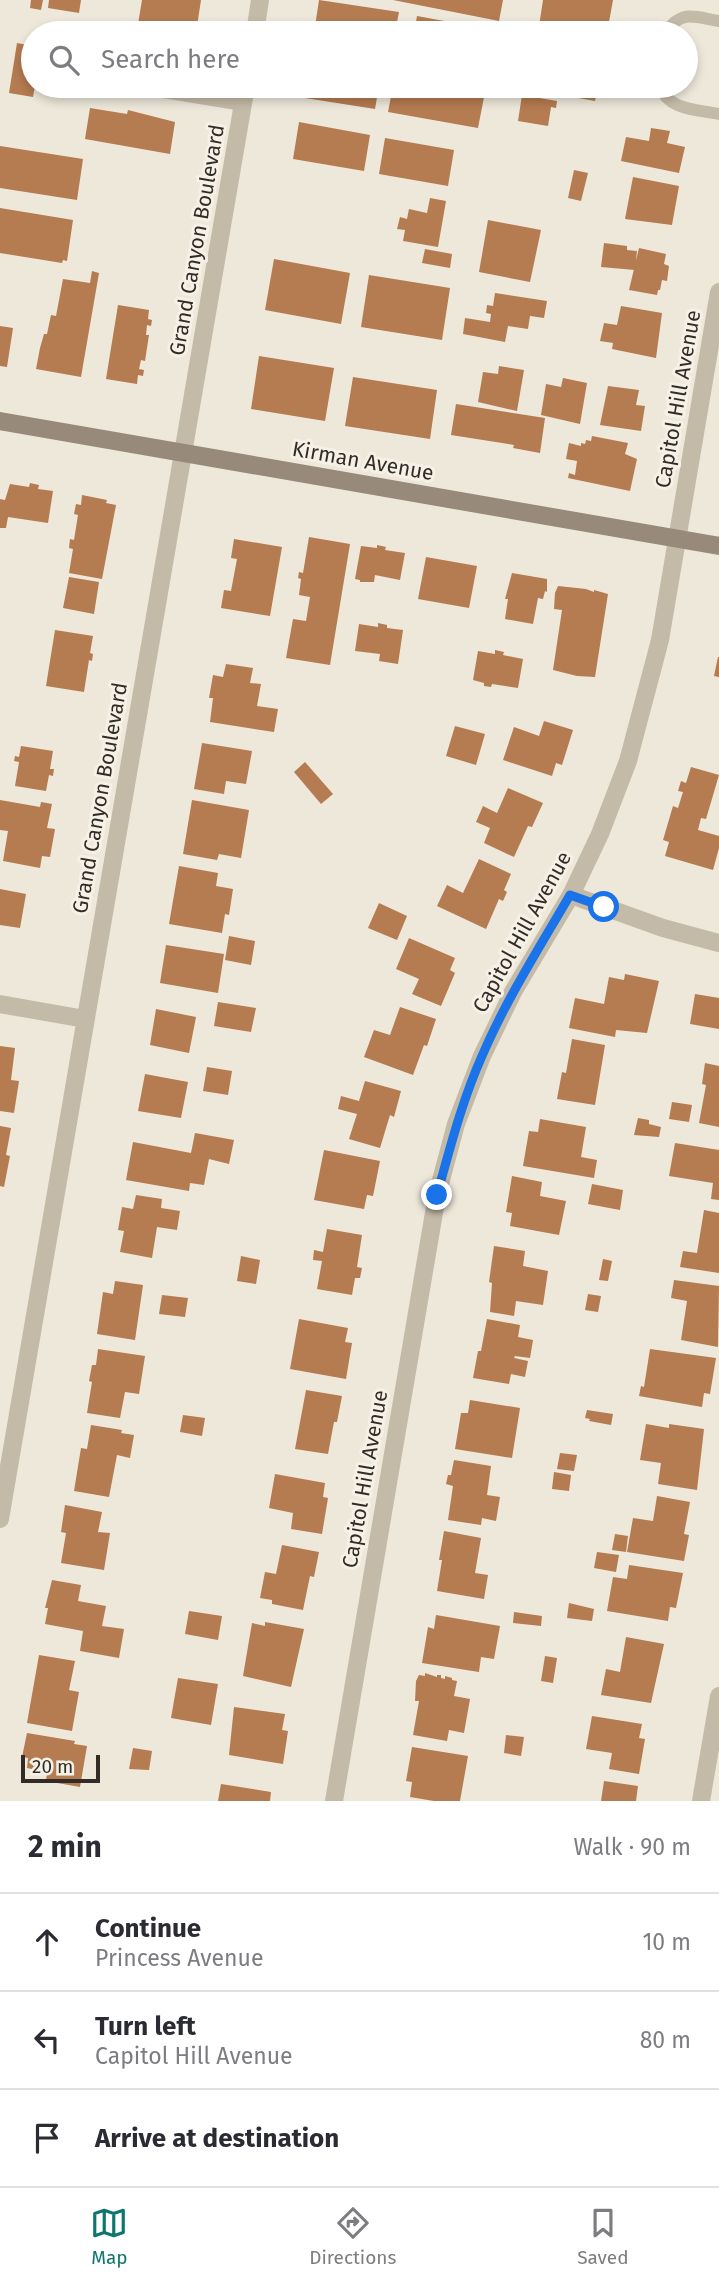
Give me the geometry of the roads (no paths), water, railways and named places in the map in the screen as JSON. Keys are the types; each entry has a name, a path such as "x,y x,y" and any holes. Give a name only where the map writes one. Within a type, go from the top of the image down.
{"street":[{"path":"257,21 260,0"},
{"name":"Grand Canyon Boulevard","path":"0,1519 244,98"},
{"name":"Capitol Hill Avenue","path":"334,1801 437,1195 456,1124 482,1056 513,992 570,895 600,834 628,761 660,640 719,292"},
{"name":"Kirman Avenue","path":"0,421 719,546"},
{"path":"570,895 663,928 719,943"},
{"path":"0,1003 85,1019"},
{"path":"701,1801 719,1696"}],"lane":[{"path":"672,21 686,16 719,21"},
{"path":"200,98 243,105"},
{"path":"665,98 680,107 719,114"}]}
